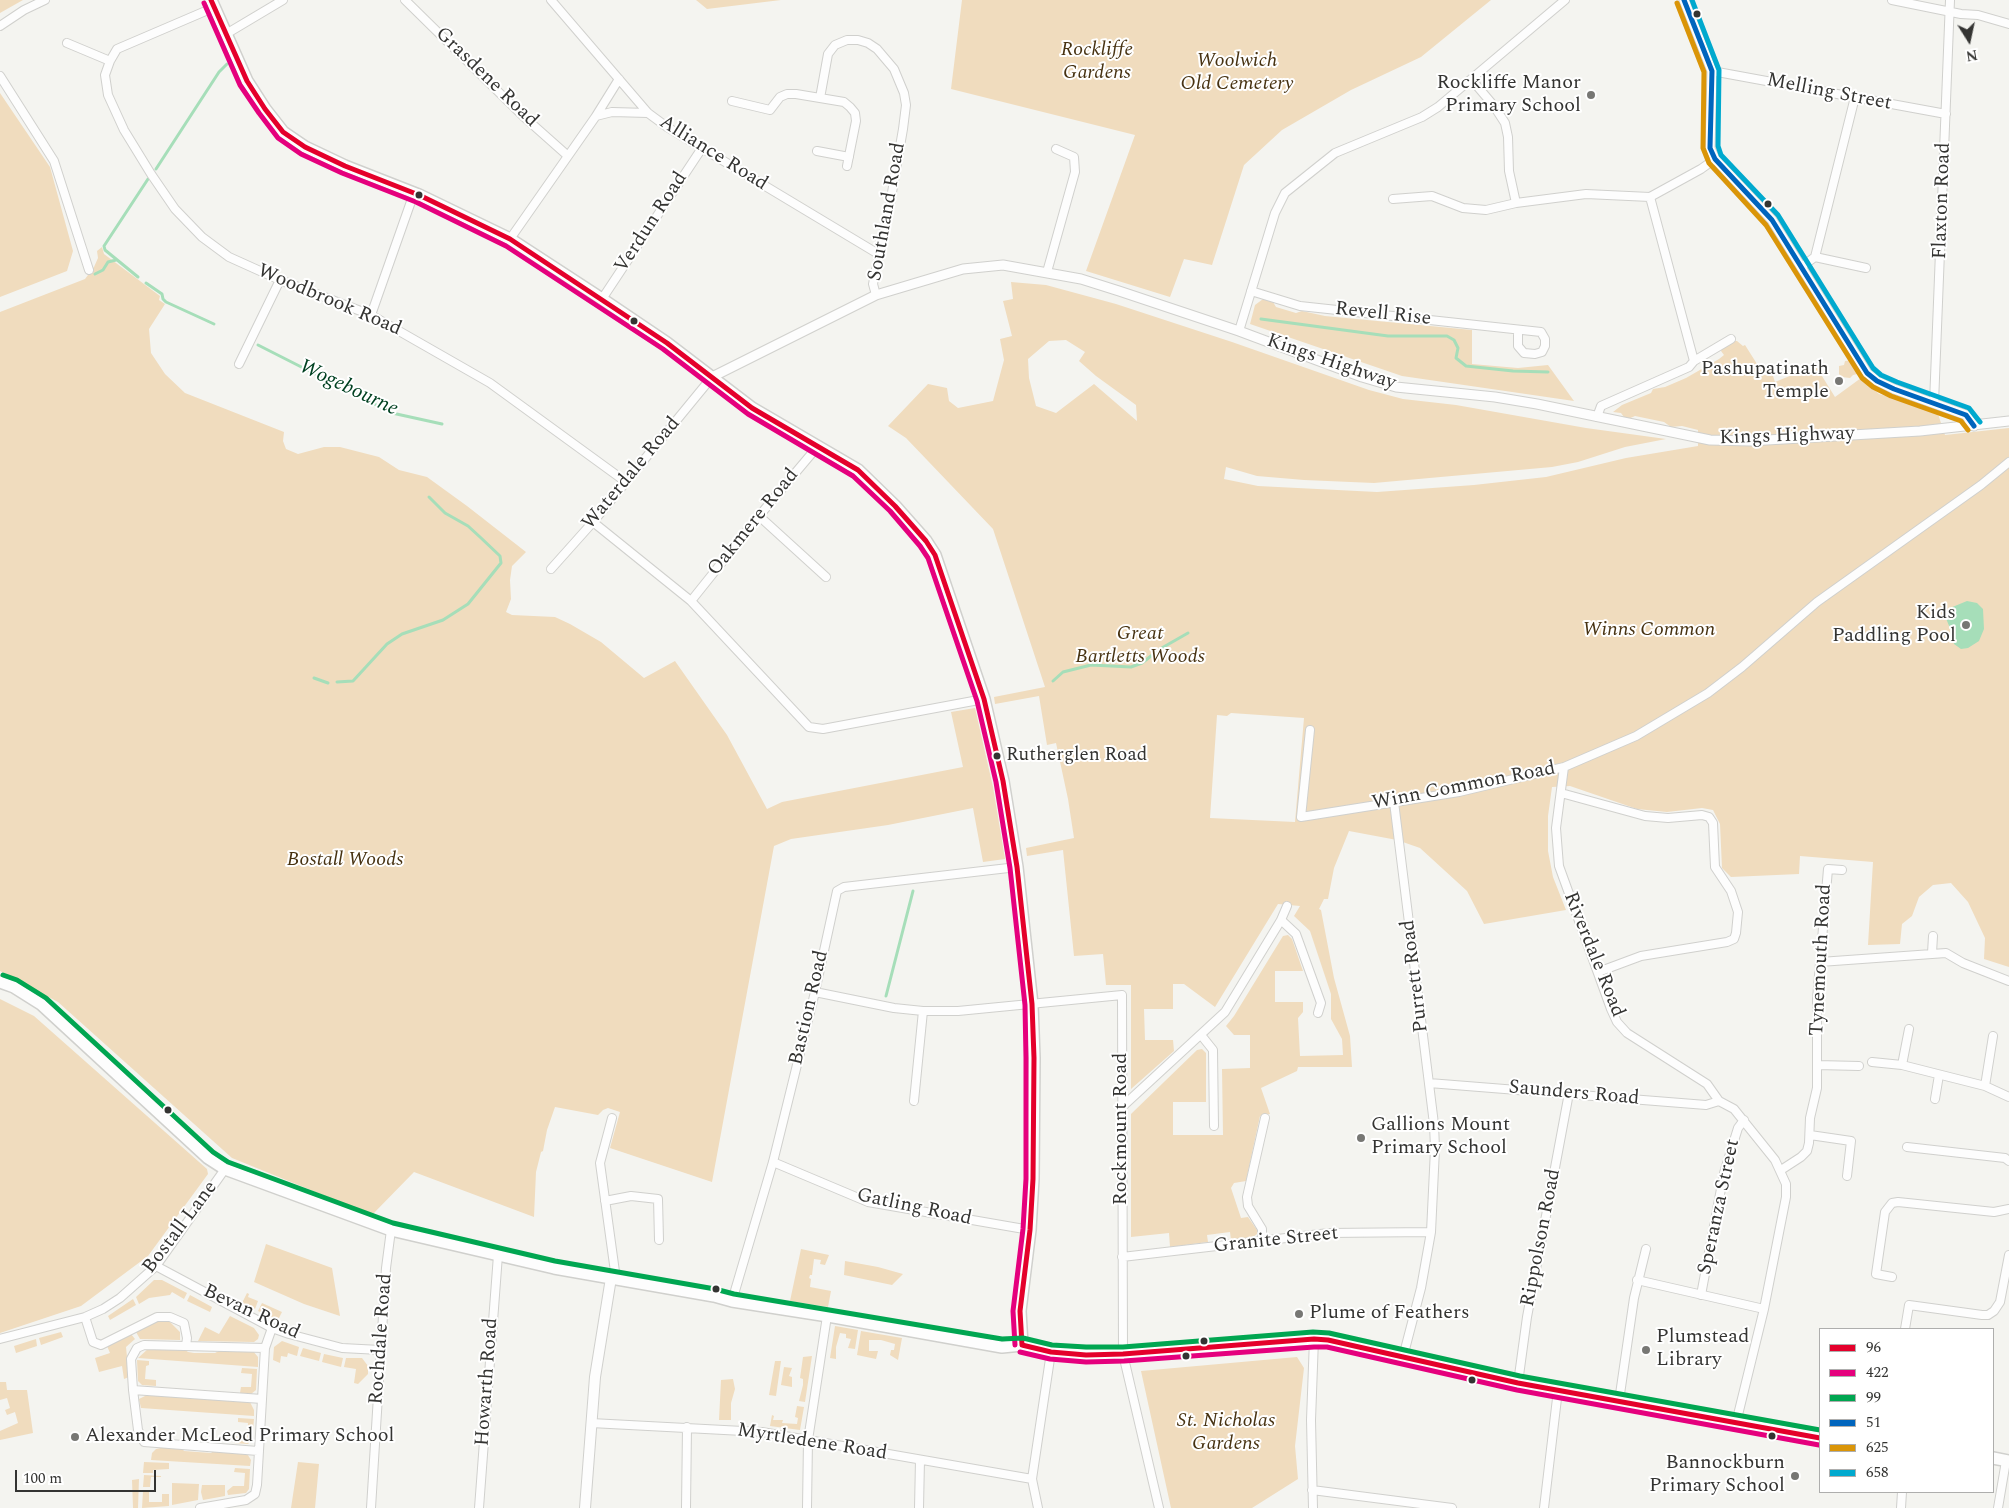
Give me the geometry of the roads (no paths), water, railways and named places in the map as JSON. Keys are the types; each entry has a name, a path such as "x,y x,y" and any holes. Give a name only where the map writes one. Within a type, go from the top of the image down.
{"main road":[{"path":"213,4 256,96 284,132 305,147 345,166 414,193 510,239 602,299 712,377 752,408 858,470 877,486 926,541 934,555 984,699 1003,781 1017,867 1032,1004 1033,1179 1030,1230 1020,1311 1022,1344"},
{"path":"0,982 14,987 41,1004 208,1158 225,1169 391,1230 498,1255 732,1301 1002,1347 1022,1344 1051,1352 1086,1355 1124,1354 1314,1339 1346,1342 1518,1383 1819,1438"},
{"path":"584,1508 600,1341 614,1278"},
{"path":"1994,1458 2008,1461"}],"street":[{"path":"0,26 24,10 45,0"},
{"path":"226,34 283,0"},
{"name":"Grasdene Road","path":"404,0 523,116 568,156"},
{"name":"Alliance Road","path":"551,0 648,113 667,128 880,255"},
{"path":"1239,331 1275,213 1285,192 1335,153 1422,117 1438,107 1565,0"},
{"path":"1684,0 1712,70 1710,148 1715,159 1772,220 1867,373 1877,381 1966,415 1974,426"},
{"path":"1892,0 1949,12 1978,15 2009,24"},
{"name":"Flaxton Road","path":"1934,402 1950,0"},
{"path":"67,42 110,61 117,50 213,4"},
{"name":"Southland Road","path":"820,98 828,54 835,46 847,40 858,40 868,43 884,56 900,82 904,93 906,105 903,129 873,284 876,295"},
{"name":"Woodbrook Road","path":"110,61 104,80 108,95 124,130 151,174 176,209 214,248 250,268 371,315 490,382 626,482"},
{"name":"Melling Street","path":"1712,70 1946,114"},
{"path":"0,76 54,161 89,270"},
{"path":"510,239 596,116 619,79"},
{"path":"1472,80 1494,106 1505,123 1508,137 1509,171 1516,203"},
{"path":"732,101 770,110 780,96 787,94 844,102 855,113 856,121 848,166"},
{"path":"1801,268 1815,257 1855,98"},
{"path":"596,116 612,112 648,113"},
{"name":"Verdun Road","path":"602,299 702,148"},
{"path":"1047,272 1075,172 1074,157 1056,148"},
{"path":"817,151 849,157"},
{"path":"1393,199 1432,196 1463,208 1486,210 1516,203 1586,194 1650,197 1701,169 1715,159"},
{"path":"371,315 414,193"},
{"path":"1650,197 1694,361"},
{"path":"1815,257 1866,268"},
{"name":"Kings Highway","path":"712,377 876,295 963,269 1003,265 1080,279 1119,290 1239,331 1362,377 1396,387 1504,399 1703,438 1731,441 1920,431 2009,421"},
{"path":"239,364 280,280"},
{"name":"Revell Rise","path":"1251,291 1300,306 1518,330"},
{"path":"1597,417 1601,406 1680,371 1731,339"},
{"name":"Waterdale Road","path":"552,569 712,377"},
{"name":"Oakmere Road","path":"691,601 818,446"},
{"name":"Winn Common Road","path":"1310,730 1301,817 1492,785 1564,767 1636,736 1708,692 1825,596 1981,485 2009,462"},
{"path":"759,516 826,577"},
{"path":"593,522 691,601 809,727 823,728 984,699"},
{"name":"Riverdale Road","path":"1564,767 1556,828 1559,866 1611,1009 1621,1027 1627,1033 1707,1084 1719,1101 1734,1109 1781,1170 1786,1184 1787,1190 1764,1309 1736,1423"},
{"path":"1561,793 1645,816 1668,818 1702,815 1710,818 1713,823 1714,867 1731,891 1736,905 1738,927 1734,939 1719,944 1641,956 1598,972"},
{"name":"Purrett Road","path":"1394,802 1434,1124 1435,1149 1431,1232 1421,1288 1403,1357"},
{"name":"Bastion Road","path":"732,1301 773,1162 838,890 844,887 1017,867"},
{"name":"Tynemouth Road","path":"1781,1170 1792,1164 1806,1151 1810,1135 1810,1118 1816,1097 1820,962 1819,920 1828,869 1842,870"},
{"path":"1122,1107 1225,1012 1281,920 1287,906"},
{"path":"1281,920 1296,934 1321,1003 1318,1013"},
{"path":"1932,936 1932,953"},
{"path":"1820,962 1946,953 1963,963 2009,980"},
{"path":"815,992 894,1008 923,1011 958,1011 1032,1004"},
{"name":"Rockmount Road","path":"1032,1004 1122,995 1124,1354 1159,1508"},
{"path":"914,1101 923,1011"},
{"path":"1902,1065 1909,1029"},
{"path":"1201,1035 1213,1050 1214,1126"},
{"path":"1986,1086 1993,1036"},
{"path":"1872,1062 1902,1065 1986,1086 2009,1097"},
{"name":"Tynemouth Road","path":"1817,1065 1859,1066"},
{"path":"1935,1099 1939,1075"},
{"name":"Saunders Road","path":"1428,1083 1706,1105 1719,1101"},
{"name":"Rippolson Road","path":"1518,1383 1527,1317 1569,1094"},
{"path":"612,1118 600,1163 614,1278"},
{"path":"1262,1242 1262,1229 1248,1206 1247,1197 1265,1118"},
{"name":"Speranza Street","path":"1701,1295 1724,1173 1738,1128 1744,1120"},
{"path":"1810,1135 1851,1141 1847,1176"},
{"path":"1907,1147 2005,1158 2009,1161"},
{"name":"Gatling Road","path":"773,1162 868,1202 1030,1230"},
{"name":"Bostall Lane","path":"0,1339 85,1318 120,1298 156,1266 225,1169"},
{"path":"605,1201 631,1196 658,1199 659,1240"},
{"path":"1892,1277 1876,1274 1885,1212 1892,1203 1994,1212 2009,1209 2009,1205"},
{"name":"Rochdale Road","path":"371,1508 380,1350 386,1268 391,1230"},
{"name":"Granite Street","path":"1122,1257 1329,1233 1431,1232"},
{"path":"1619,1401 1637,1280 1646,1249"},
{"name":"Howarth Road","path":"479,1508 498,1255"},
{"path":"1906,1328 1909,1306 1982,1315 1988,1315 1994,1311 2000,1302 2009,1255"},
{"name":"Bevan Road","path":"156,1266 272,1328 342,1348 380,1350"},
{"name":"Speranza Street","path":"1637,1280 1764,1309"},
{"path":"85,1318 93,1342 101,1345 157,1317 170,1316 184,1323 187,1338 186,1346"},
{"path":"807,1508 808,1440 827,1316"},
{"path":"200,1508 215,1507 246,1500 253,1496 257,1485 265,1348 272,1328"},
{"path":"1313,1508 1311,1420 1314,1339"},
{"path":"258,1450 144,1442 138,1430 131,1359 137,1348 144,1345 265,1348"},
{"path":"1038,1508 1032,1479 1051,1352"},
{"path":"133,1390 262,1399"},
{"path":"1544,1508 1558,1390"},
{"name":"Myrtledene Road","path":"591,1423 748,1430 1032,1479"},
{"path":"686,1508 687,1427"},
{"path":"919,1508 920,1460"},
{"path":"1998,1508 2008,1461"},
{"path":"1312,1490 1452,1508"},
{"path":"1901,1508 1902,1493"}],"waterway":[{"name":"Wogebourne","path":"156,169 219,72 227,64"},
{"name":"Wogebourne","path":"138,277 105,250 104,246 148,179"},
{"path":"95,274 103,270 108,262 116,260"},
{"name":"Wogebourne","path":"146,283 162,294 166,302 214,324"},
{"path":"1261,319 1388,336 1447,336 1454,340 1458,348 1456,358 1466,366 1513,371 1548,372"},
{"name":"Wogebourne","path":"258,345 392,413 442,424"},
{"path":"337,682 353,681 387,644 402,634 443,620 468,604 501,563 500,556 468,526 445,513 429,497"},
{"path":"1053,681 1063,672 1091,665 1131,667 1142,663 1160,649 1188,633"},
{"path":"314,678 328,683"},
{"name":"Wogebourne","path":"886,996 913,891"}],"place":[{"name":"Rockliffe Manor Primary School","path":"1591,95"},
{"name":"Pashupatinath Temple","path":"1839,381"},
{"name":"Kids Paddling Pool","path":"1966,625"},
{"name":"Rutherglen Road","path":"997,756"},
{"name":"Gallions Mount Primary School","path":"1361,1138"},
{"name":"Plume of Feathers","path":"1299,1314"},
{"name":"Plumstead Library","path":"1646,1350"},
{"name":"Alexander McLeod Primary School","path":"75,1437"},
{"name":"Bannockburn Primary School","path":"1795,1476"}],"park label":[{"name":"Rockliffe Gardens","path":"1097,62"},
{"name":"Woolwich Old Cemetery","path":"1237,74"},
{"name":"Winns Common","path":"1649,631"},
{"name":"Great Bartletts Woods","path":"1140,646"},
{"name":"Bostall Woods","path":"345,861"},
{"name":"St. Nicholas Gardens","path":"1226,1434"}]}
